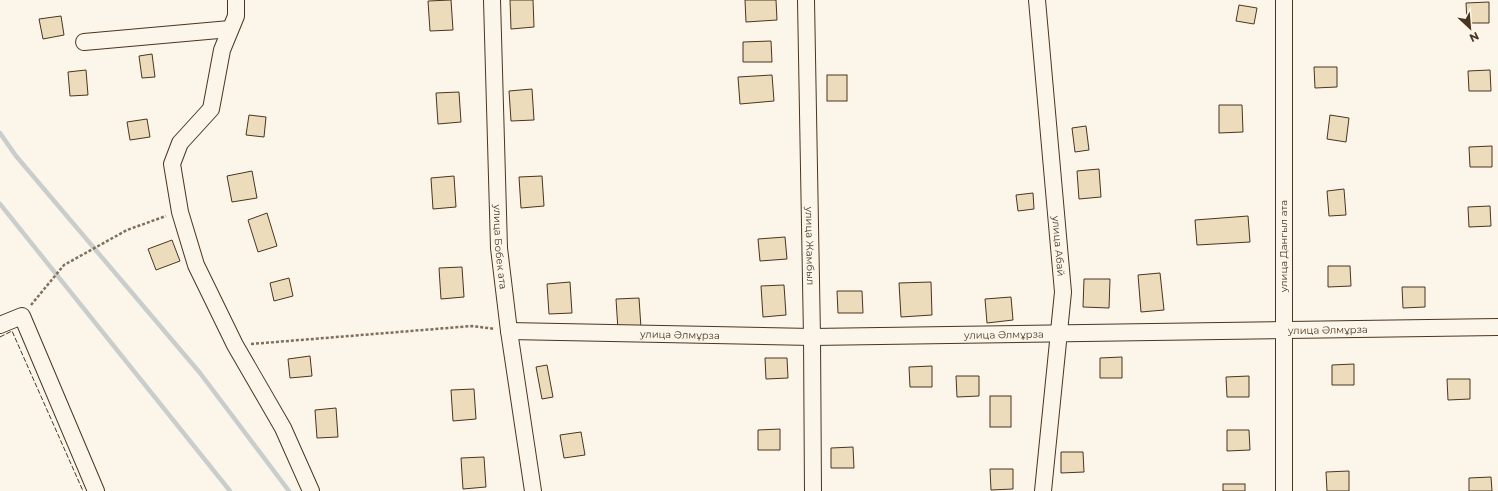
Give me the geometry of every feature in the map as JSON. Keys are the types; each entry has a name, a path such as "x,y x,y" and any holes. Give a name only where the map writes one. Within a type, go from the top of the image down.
{"street":[{"path":"236,0 236,16 222,50 211,109 180,143 172,164 180,212 196,265 235,345 283,428 311,491"},
{"name":"улица Бобек ата","path":"492,0 499,248 509,331 532,491"},
{"name":"улица Жамбыл","path":"806,0 812,336 813,491"},
{"name":"улица Абай","path":"1037,0 1062,292 1043,491"},
{"name":"улица Дангыл ата","path":"1284,0 1284,491"},
{"path":"84,42 230,29"},
{"path":"0,325 22,316 96,491"},
{"name":"улица Әлмұрза","path":"509,331 812,336 1498,327"}],"path":[{"path":"22,316 64,265 127,230 180,212"},
{"path":"235,345 472,326 509,331"}],"building":[{"path":"451,0 453,30 430,31 428,1"},
{"path":"510,0 533,0 534,27 511,29"},
{"path":"745,0 776,0 777,20 746,22"},
{"path":"1489,2 1489,23 1467,23 1466,3"},
{"path":"1239,5 1257,8 1254,24 1236,21"},
{"path":"61,16 64,35 43,39 39,19"},
{"path":"771,41 772,62 743,62 743,42"},
{"path":"152,54 155,77 142,78 139,56"},
{"path":"1314,67 1337,67 1337,87 1315,88"},
{"path":"86,70 88,95 70,96 68,72"},
{"path":"1490,70 1491,91 1469,91 1468,71"},
{"path":"772,75 774,101 740,104 738,77"},
{"path":"827,75 847,75 847,101 827,101"},
{"path":"532,89 534,120 511,121 509,91"},
{"path":"459,92 461,122 438,124 436,93"},
{"path":"1219,105 1242,105 1243,132 1219,133"},
{"path":"249,115 266,117 264,137 246,135"},
{"path":"1330,115 1349,118 1346,142 1327,139"},
{"path":"147,119 150,137 130,140 127,122"},
{"path":"1086,126 1089,150 1075,152 1072,128"},
{"path":"1492,146 1492,167 1470,167 1469,147"},
{"path":"1099,169 1101,197 1079,199 1077,171"},
{"path":"252,171 257,198 232,202 227,176"},
{"path":"454,176 456,207 433,209 431,178"},
{"path":"542,176 544,206 521,208 519,177"},
{"path":"1344,189 1346,215 1329,216 1327,191"},
{"path":"1033,193 1034,209 1018,211 1016,195"},
{"path":"1490,206 1491,226 1469,227 1468,207"},
{"path":"267,213 277,246 258,252 248,220"},
{"path":"1248,216 1250,242 1197,245 1195,220"},
{"path":"785,237 787,259 760,261 758,239"},
{"path":"172,240 180,261 156,270 148,249"},
{"path":"1328,266 1350,266 1351,286 1328,287"},
{"path":"462,267 464,297 441,299 439,268"},
{"path":"1160,273 1164,310 1141,312 1138,275"},
{"path":"289,278 293,296 274,301 270,283"},
{"path":"1084,279 1110,279 1109,308 1083,307"},
{"path":"570,282 572,313 549,314 547,284"},
{"path":"931,282 932,315 901,317 899,283"},
{"path":"784,285 786,315 763,317 761,286"},
{"path":"1402,287 1425,287 1425,307 1403,308"},
{"path":"837,291 862,291 863,313 838,313"},
{"path":"1011,297 1013,320 987,323 985,299"},
{"path":"639,298 641,328 618,330 616,299"},
{"path":"310,356 312,376 290,378 288,359"},
{"path":"1122,357 1122,378 1100,378 1100,358"},
{"path":"765,358 787,358 788,378 766,379"},
{"path":"1354,364 1354,385 1332,385 1332,365"},
{"path":"547,365 553,397 542,399 536,367"},
{"path":"932,366 932,387 910,387 909,367"},
{"path":"956,376 979,376 979,396 957,397"},
{"path":"1249,376 1249,397 1227,397 1226,377"},
{"path":"1447,379 1470,379 1470,399 1448,400"},
{"path":"474,389 476,419 453,421 451,390"},
{"path":"990,396 1011,396 1011,427 990,427"},
{"path":"336,408 338,437 317,438 315,410"},
{"path":"780,429 780,450 758,450 758,430"},
{"path":"1227,430 1249,430 1250,450 1227,451"},
{"path":"581,432 585,455 564,458 560,435"},
{"path":"853,447 854,468 831,468 831,448"},
{"path":"1061,452 1083,452 1084,472 1061,473"},
{"path":"484,457 486,487 463,489 461,458"},
{"path":"990,469 1013,469 1013,489 991,490"},
{"path":"1349,471 1349,491 1327,491 1326,472"},
{"path":"1491,477 1492,491 1469,491 1469,478"},
{"path":"1223,484 1245,484 1245,491 1223,491"}],"waterway":[{"path":"0,133 16,156 200,373 289,491"},
{"path":"0,204 230,491"}],"fence":[{"path":"0,337 12,331 83,491"}]}
